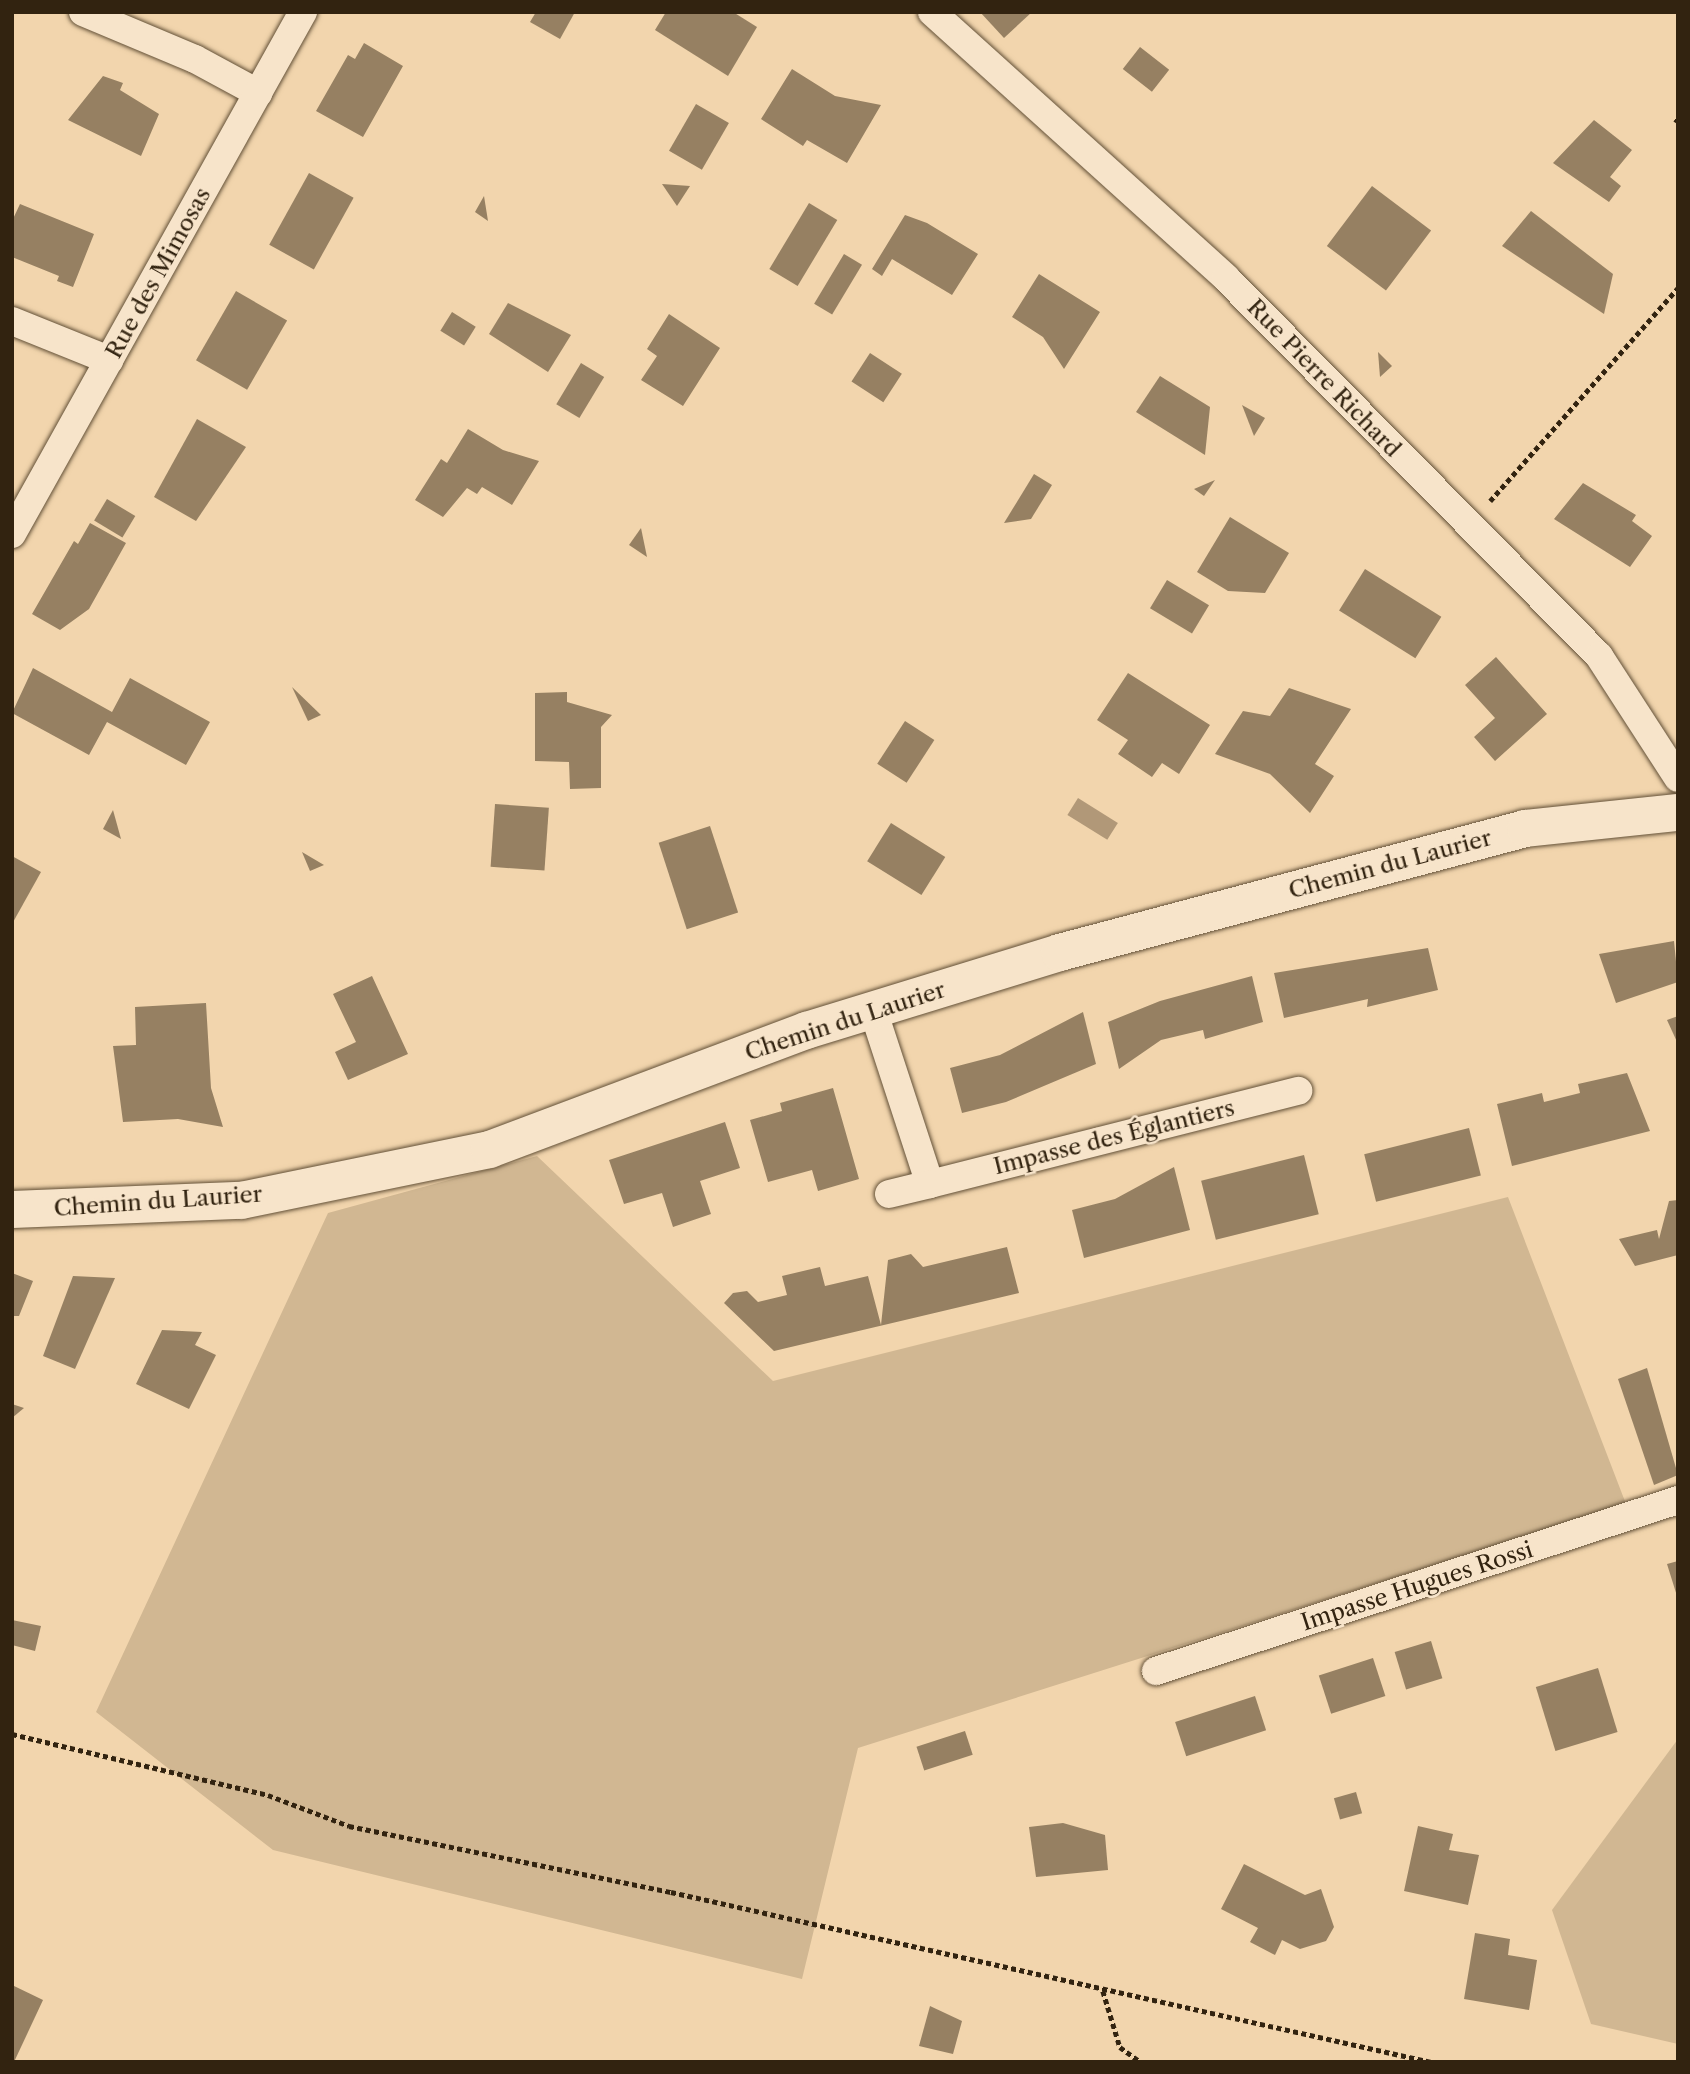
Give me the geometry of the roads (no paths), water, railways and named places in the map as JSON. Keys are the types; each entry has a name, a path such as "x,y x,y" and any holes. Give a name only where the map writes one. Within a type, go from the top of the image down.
{"street":[{"path":"83,12 195,59 258,93"},
{"name":"Rue des Mimosas","path":"12,534 303,12"},
{"name":"Rue Pierre Richard","path":"932,12 1226,278 1599,656 1678,778"},
{"path":"12,321 109,360"},
{"name":"Chemin du Laurier","path":"12,1209 241,1200 489,1149 873,1010 1059,952 1525,828 1678,813"},
{"path":"873,1010 930,1184"},
{"name":"Impasse des Églantiers","path":"889,1194 1298,1091"},
{"name":"Impasse Hugues Rossi","path":"1156,1671 1678,1500"}]}
